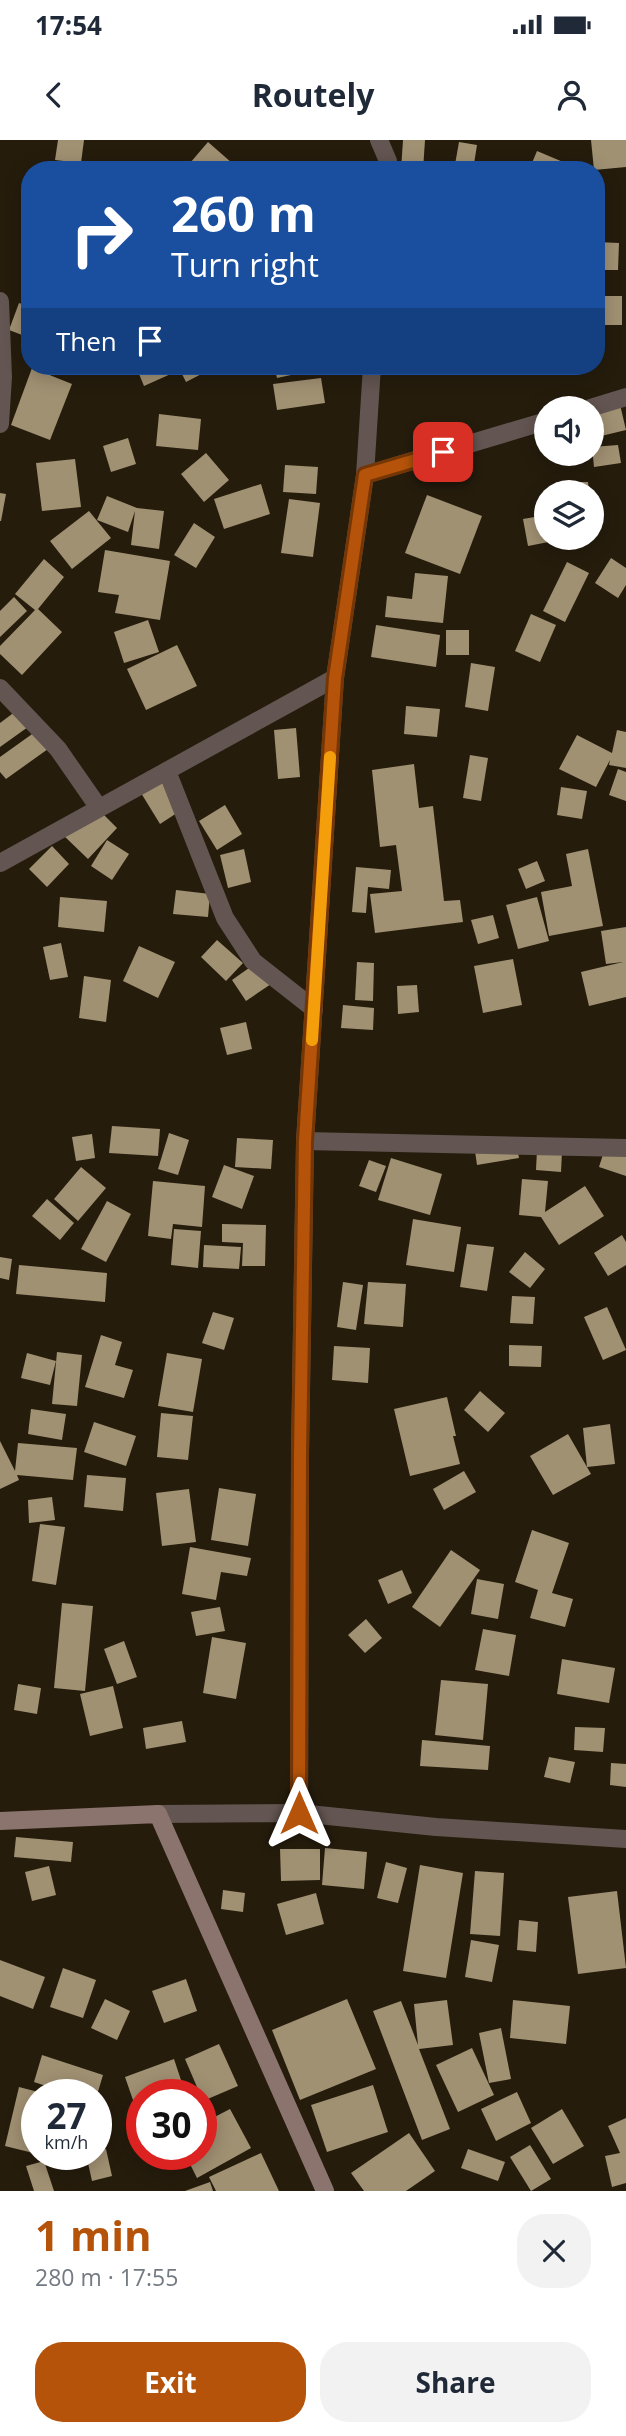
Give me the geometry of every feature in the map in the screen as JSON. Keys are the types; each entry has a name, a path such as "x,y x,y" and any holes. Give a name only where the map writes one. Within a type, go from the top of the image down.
{"street":[{"path":"379,140 388,161"},
{"path":"0,301 3,377 0,424"},
{"path":"299,1813 305,1141 335,678 365,475 371,375"},
{"path":"604,404 626,397"},
{"path":"365,475 534,425"},
{"path":"0,863 335,678"},
{"path":"0,688 58,749 99,808"},
{"path":"167,771 225,918 253,961 314,1009"},
{"path":"305,1141 626,1148"},
{"path":"0,1821 158,1814 299,1813 436,1828 626,1839"},
{"path":"158,1814 326,2191"}],"building":[{"path":"58,140 84,140 81,161 55,160"},
{"path":"403,140 425,140 424,161 402,161"},
{"path":"591,140 626,140 626,167 605,169 605,161 593,161"},
{"path":"208,142 230,161 192,161"},
{"path":"459,142 477,145 474,161 456,161"},
{"path":"537,151 561,161 533,161"},
{"path":"605,242 619,243 618,270 605,270"},
{"path":"605,296 622,296 622,325 605,325"},
{"path":"19,303 21,304 21,335 9,330"},
{"path":"29,375 50,375 72,384 50,440 11,425"},
{"path":"139,375 169,375 144,386"},
{"path":"182,375 200,375 186,382"},
{"path":"321,378 325,403 277,410 273,384"},
{"path":"618,396 626,430 604,435 604,400"},
{"path":"159,414 201,419 198,450 156,446"},
{"path":"128,438 136,464 111,472 103,446"},
{"path":"618,445 621,463 604,466 604,446"},
{"path":"206,453 229,480 204,502 181,474"},
{"path":"75,459 81,507 42,511 36,463"},
{"path":"285,465 318,467 316,494 283,492"},
{"path":"261,484 270,514 224,529 214,499"},
{"path":"0,493 6,494 1,521 0,521"},
{"path":"427,495 482,516 460,574 405,553"},
{"path":"107,496 137,508 164,511 159,549 131,545 135,511 128,532 97,520"},
{"path":"289,499 320,503 313,557 281,553"},
{"path":"89,511 111,538 72,569 50,541"},
{"path":"534,517 534,545 528,546 523,519"},
{"path":"194,523 215,537 196,568 174,555"},
{"path":"105,550 170,561 160,620 115,613 119,595 98,592"},
{"path":"611,558 626,568 626,585 618,598 595,583"},
{"path":"44,559 64,577 38,609 62,632 22,675 0,654 0,646 35,610 15,594"},
{"path":"567,562 589,573 565,622 543,611"},
{"path":"415,573 448,576 443,623 385,617 387,596 412,599"},
{"path":"14,597 27,611 0,637 0,611"},
{"path":"531,614 556,625 540,662 515,651"},
{"path":"148,620 159,652 124,663 114,632"},
{"path":"376,625 440,635 436,667 371,657"},
{"path":"446,630 469,630 469,655 446,655"},
{"path":"177,645 197,686 146,710 127,669"},
{"path":"471,663 495,667 488,711 465,707"},
{"path":"406,706 440,709 437,737 404,734"},
{"path":"16,711 28,727 0,747 0,723"},
{"path":"296,728 300,777 278,779 274,730"},
{"path":"617,730 626,732 626,768 609,765 610,760 596,787 559,769 577,735 612,753"},
{"path":"35,732 48,749 6,779 0,772 0,757"},
{"path":"470,755 488,758 481,801 463,798"},
{"path":"414,764 419,808 433,806 444,901 460,900 463,922 375,933 370,894 402,891 396,845 380,847 372,770"},
{"path":"618,769 626,772 626,801 609,795"},
{"path":"164,778 183,809 160,824 141,793"},
{"path":"561,787 587,791 582,819 557,815"},
{"path":"91,802 117,828 88,859 61,833"},
{"path":"225,805 242,834 217,850 199,821"},
{"path":"107,840 129,854 112,880 91,866"},
{"path":"52,846 69,864 47,887 29,869"},
{"path":"244,849 251,882 228,888 220,855"},
{"path":"588,849 603,926 549,936 541,892 572,886 566,854"},
{"path":"537,861 545,881 526,889 518,869"},
{"path":"356,867 391,870 389,889 368,887 366,913 352,912"},
{"path":"176,890 210,894 208,917 173,914"},
{"path":"60,897 107,901 104,932 58,927"},
{"path":"537,897 549,941 518,949 506,905"},
{"path":"493,915 499,938 478,944 471,920"},
{"path":"626,927 626,997 589,1006 581,972 623,962 606,964 601,931"},
{"path":"217,940 243,963 226,981 201,957"},
{"path":"61,943 68,977 50,980 43,947"},
{"path":"139,946 175,962 158,998 123,981"},
{"path":"513,959 522,1005 483,1013 474,966"},
{"path":"357,962 374,963 373,1001 355,1000"},
{"path":"256,963 271,984 246,1001 232,980"},
{"path":"84,976 111,980 106,1022 79,1018"},
{"path":"417,985 419,1012 398,1014 397,986"},
{"path":"343,1005 374,1008 373,1030 341,1028"},
{"path":"246,1022 252,1049 227,1055 220,1028"},
{"path":"112,1126 160,1129 158,1156 109,1153"},
{"path":"169,1133 189,1140 178,1175 158,1169"},
{"path":"92,1134 95,1158 76,1161 72,1137"},
{"path":"515,1137 519,1158 477,1165 474,1144"},
{"path":"237,1138 273,1140 271,1169 235,1167"},
{"path":"606,1145 626,1151 626,1176 599,1167"},
{"path":"537,1150 562,1152 561,1172 536,1170"},
{"path":"391,1158 442,1174 430,1215 378,1200"},
{"path":"369,1160 386,1166 376,1192 359,1186"},
{"path":"224,1165 254,1176 242,1209 212,1197"},
{"path":"81,1167 106,1188 78,1221 54,1199"},
{"path":"522,1179 548,1181 545,1212 585,1186 604,1216 559,1245 541,1217 519,1215"},
{"path":"153,1181 205,1186 202,1227 173,1224 171,1239 148,1236"},
{"path":"47,1199 74,1223 60,1240 32,1216"},
{"path":"107,1201 131,1214 106,1262 81,1249"},
{"path":"413,1219 461,1227 454,1272 406,1265"},
{"path":"222,1224 266,1225 265,1266 242,1266 243,1243 222,1242"},
{"path":"174,1229 201,1231 198,1268 171,1265"},
{"path":"622,1235 626,1242 626,1265 608,1276 594,1253"},
{"path":"467,1244 494,1247 487,1291 460,1287"},
{"path":"204,1245 241,1247 239,1269 203,1267"},
{"path":"525,1252 545,1269 530,1288 509,1272"},
{"path":"0,1257 12,1259 9,1280 0,1278"},
{"path":"19,1265 107,1273 105,1302 16,1294"},
{"path":"343,1282 363,1285 356,1330 337,1327"},
{"path":"368,1282 406,1284 403,1327 364,1324"},
{"path":"512,1296 535,1297 533,1324 510,1323"},
{"path":"607,1307 626,1350 603,1360 584,1317"},
{"path":"213,1312 234,1318 224,1350 202,1343"},
{"path":"101,1335 122,1342 115,1365 133,1370 124,1398 85,1387"},
{"path":"509,1345 542,1346 541,1367 509,1366"},
{"path":"334,1346 370,1348 368,1383 332,1380"},
{"path":"57,1352 82,1355 77,1406 52,1404"},
{"path":"27,1353 56,1361 50,1385 21,1378"},
{"path":"167,1353 202,1359 193,1412 158,1406"},
{"path":"480,1391 505,1413 488,1432 464,1410"},
{"path":"447,1397 460,1464 410,1476 394,1409"},
{"path":"31,1409 66,1414 62,1440 28,1434"},
{"path":"161,1413 193,1416 188,1460 157,1457"},
{"path":"94,1422 136,1436 126,1466 84,1452"},
{"path":"610,1424 615,1464 587,1467 583,1428"},
{"path":"568,1434 591,1474 553,1495 530,1456"},
{"path":"0,1441 15,1471 18,1443 77,1448 73,1480 17,1475 19,1480 0,1489"},
{"path":"464,1471 476,1492 444,1510 433,1489"},
{"path":"87,1475 126,1478 123,1511 84,1507"},
{"path":"219,1488 256,1494 248,1546 211,1540"},
{"path":"189,1489 196,1542 162,1546 156,1493"},
{"path":"52,1497 55,1520 29,1523 28,1500"},
{"path":"40,1524 65,1527 56,1585 32,1581"},
{"path":"532,1530 569,1543 552,1593 573,1599 565,1627 530,1618 538,1590 515,1582"},
{"path":"190,1547 251,1558 247,1576 221,1572 216,1600 182,1594"},
{"path":"451,1550 480,1570 440,1627 412,1607"},
{"path":"402,1570 412,1593 388,1604 378,1580"},
{"path":"477,1579 504,1584 498,1619 471,1614"},
{"path":"62,1603 93,1606 85,1691 54,1688"},
{"path":"220,1607 225,1631 196,1636 191,1612"},
{"path":"366,1619 382,1638 365,1653 348,1635"},
{"path":"483,1629 516,1635 509,1676 475,1670"},
{"path":"212,1637 246,1643 236,1699 203,1693"},
{"path":"124,1641 137,1677 117,1684 104,1649"},
{"path":"562,1659 615,1668 609,1703 557,1694"},
{"path":"441,1680 488,1684 483,1740 435,1735"},
{"path":"18,1684 41,1688 37,1714 14,1710"},
{"path":"113,1686 123,1728 90,1736 80,1694"},
{"path":"182,1721 186,1742 146,1749 143,1728"},
{"path":"575,1727 605,1728 603,1752 574,1750"},
{"path":"422,1740 490,1746 488,1770 420,1766"},
{"path":"549,1757 575,1762 570,1783 544,1777"},
{"path":"611,1763 626,1764 626,1787 610,1785"},
{"path":"16,1837 73,1842 71,1862 14,1857"},
{"path":"325,1848 367,1852 364,1889 322,1885"},
{"path":"280,1849 320,1849 320,1880 281,1881"},
{"path":"386,1862 407,1868 398,1903 377,1898"},
{"path":"420,1865 463,1873 446,1978 403,1971"},
{"path":"49,1866 56,1895 32,1901 25,1872"},
{"path":"475,1871 504,1873 500,1936 470,1934"},
{"path":"223,1890 245,1893 243,1912 221,1909"},
{"path":"617,1891 626,1968 578,1974 568,1897"},
{"path":"316,1893 324,1924 286,1935 277,1904"},
{"path":"519,1920 538,1922 536,1952 517,1950"},
{"path":"471,1940 499,1945 492,1982 465,1977"},
{"path":"0,1960 45,1977 33,2009 0,1996"},
{"path":"63,1968 96,1980 83,2018 50,2007"},
{"path":"186,1979 197,2011 164,2023 152,1991"},
{"path":"105,1999 130,2011 117,2040 91,2028"},
{"path":"347,1999 376,2069 300,2100 272,2030"},
{"path":"447,2000 453,2045 419,2049 450,2129 422,2140 373,2011 401,2001 418,2045 414,2004"},
{"path":"513,2000 570,2006 566,2044 510,2038"},
{"path":"501,2028 511,2079 489,2083 479,2033"},
{"path":"219,2044 238,2086 217,2095 217,2079 194,2079 185,2059"},
{"path":"472,2048 494,2095 458,2112 436,2065"},
{"path":"42,2055 103,2075 102,2079 35,2079"},
{"path":"174,2059 181,2079 126,2080 125,2077"},
{"path":"373,2085 388,2132 327,2152 311,2105"},
{"path":"19,2087 21,2150 5,2146"},
{"path":"517,2092 531,2123 496,2141 481,2109"},
{"path":"230,2109 251,2148 217,2167 217,2116"},
{"path":"562,2109 584,2146 553,2164 531,2128"},
{"path":"626,2118 626,2183 612,2187 605,2156 620,2153 608,2126"},
{"path":"409,2133 435,2171 406,2191 364,2191 351,2173"},
{"path":"530,2145 551,2179 531,2191 510,2157"},
{"path":"468,2149 505,2162 498,2181 461,2168"},
{"path":"261,2153 279,2191 216,2191 209,2177"},
{"path":"27,2170 47,2170 54,2191 34,2191"},
{"path":"90,2170 111,2170 112,2176 92,2181"},
{"path":"193,2170 211,2170 197,2178"},
{"path":"210,2182 213,2191 185,2191"}],"slow traffic":[{"path":"312,1040 330,757"}],"route":[{"path":"299,1813 300,1454 305,1141 335,678 365,475 443,452"}]}
